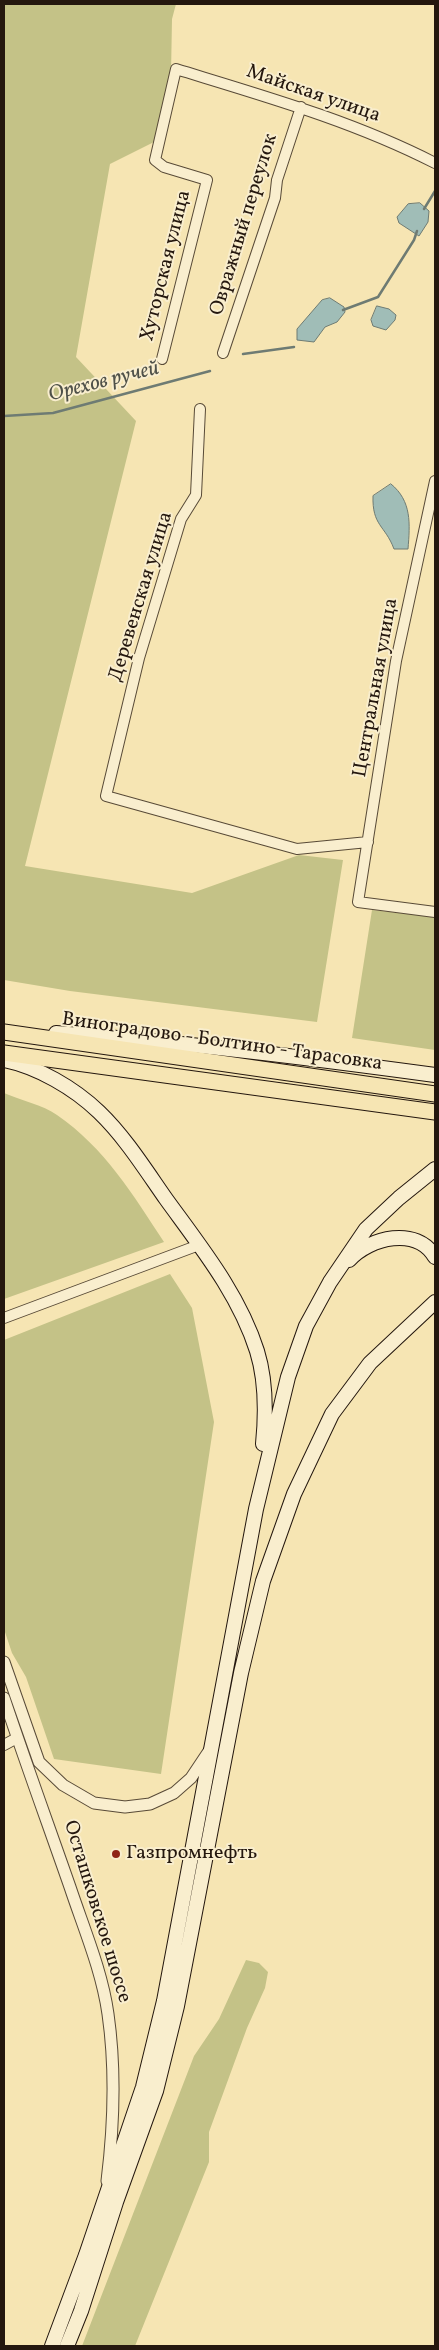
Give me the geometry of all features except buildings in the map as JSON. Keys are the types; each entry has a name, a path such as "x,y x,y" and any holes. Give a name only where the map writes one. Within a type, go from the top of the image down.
{"main road":[{"path":"4,1031 222,1047 435,1075"},
{"name":"Виноградово - Болтино - Тарасовка","path":"4,1031 435,1094"},
{"name":"Виноградово - Болтино - Тарасовка","path":"4,1052 435,1112"},
{"path":"4,1060 48,1076 75,1093 99,1112 128,1145 221,1278 245,1319 258,1352 264,1388 265,1426 260,1488"},
{"path":"110,2201 143,2087 164,2001 260,1488 288,1377 306,1326 330,1282 366,1229 399,1198 435,1169"},
{"path":"330,1282 353,1256 376,1242 392,1238 409,1238 426,1246 435,1257"},
{"path":"110,2201 156,2091 177,2006 240,1672 263,1581 294,1494 332,1414 370,1363 397,1340 435,1302"},
{"path":"397,1340 435,1318"},
{"name":"Осташковское шоссе","path":"52,2346 110,2201"},
{"name":"Осташковское шоссе","path":"67,2346 81,2311 110,2201"}],"street":[{"name":"Майская улица","path":"176,69 301,107 396,143 435,163"},
{"name":"Хуторская улица","path":"162,359 207,180 164,167 155,160 176,69"},
{"name":"Овражный переулок","path":"224,353 275,198 277,180 301,107"},
{"name":"Деревенская улица","path":"200,409 196,495 181,519 139,658 106,796 297,849 368,842"},
{"name":"Центральная улица","path":"435,481 396,661 358,902 435,912"},
{"path":"4,1318 20,1314 199,1245"},
{"path":"4,1323 20,1314"},
{"path":"4,1662 39,1762 64,1785 94,1803 125,1807 150,1804 174,1793 191,1778 212,1748"},
{"name":"Осташковское шоссе","path":"4,1698 86,1934 108,2014 114,2086 110,2201"},
{"path":"4,1745 17,1738"}],"shaded area":[{"path":"4,4 176,4 172,19 171,74 154,142 110,164 76,357 136,421 25,866 192,893 299,855 343,860 317,1022 70,991 4,980"},
{"path":"372,910 435,917 435,1050 352,1038"},
{"path":"4,1093 51,1111 74,1128 104,1157 117,1173 164,1242 4,1299"},
{"path":"170,1274 192,1308 214,1422 161,1774 54,1759 26,1677 12,1653 4,1629 4,1340"},
{"path":"246,1960 259,1963 268,1972 265,1988 247,2028 209,2132 209,2162 135,2346 82,2346 194,2056 219,2019"}],"water":[{"path":"420,203 429,211 428,222 419,236 399,223 397,217 408,204"},
{"path":"330,298 344,307 345,312 337,322 325,327 314,342 297,340 297,329 322,300"},
{"path":"377,306 389,309 396,315 395,320 386,330 373,326 371,320"},
{"path":"391,484 403,498 406,505 409,522 408,549 394,549 375,514 373,496"}],"waterway":[{"name":"Орехов ручей","path":"424,209 435,191"},
{"name":"Орехов ручей","path":"343,310 378,297 414,240 417,231"},
{"name":"Орехов ручей","path":"243,354 294,347"},
{"name":"Орехов ручей","path":"4,416 53,413 210,371"}],"place":[{"name":"Газпромнефть","path":"116,1854"}]}
